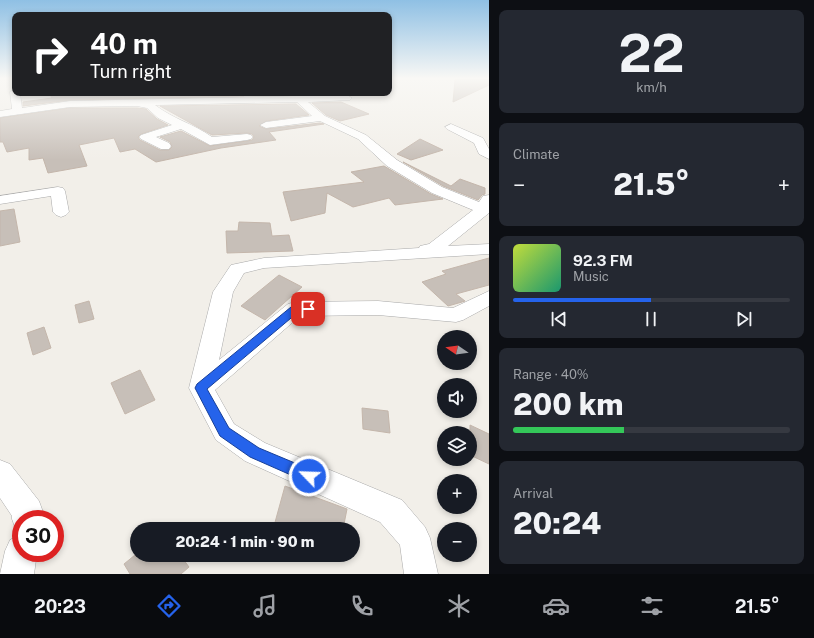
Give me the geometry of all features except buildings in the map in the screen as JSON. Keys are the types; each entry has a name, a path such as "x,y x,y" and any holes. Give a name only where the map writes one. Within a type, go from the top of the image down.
{"street":[{"path":"16,106 17,112"},
{"path":"0,114 58,106"},
{"path":"149,106 162,116 199,132 210,141 246,137"},
{"path":"307,106 321,118 362,138 392,162 437,190 486,203"},
{"path":"266,125 321,118"},
{"path":"165,146 145,136 183,125"},
{"path":"451,127 479,141 483,151 489,155"},
{"path":"0,200 58,191 61,212"},
{"path":"411,254 434,249 458,231 486,203"},
{"path":"421,574 414,538 391,511 255,452 224,432 201,388 223,292 237,269 264,263 489,249"},
{"path":"201,388 294,309 378,308 456,315 489,298"},
{"path":"0,474 27,510"},
{"path":"17,574 19,562"}],"route":[{"path":"308,309 294,309 201,388 224,432 255,452 309,476"}]}
